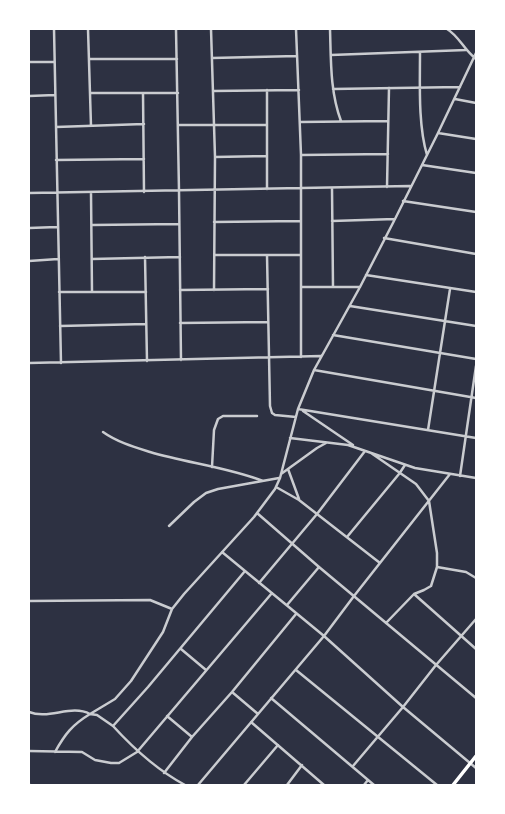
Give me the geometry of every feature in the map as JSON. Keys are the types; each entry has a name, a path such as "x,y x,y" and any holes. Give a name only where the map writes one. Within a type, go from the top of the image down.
{"main road":[{"path":"453,785 476,756"}],"street":[{"path":"54,29 61,363"},
{"path":"88,29 91,126"},
{"path":"176,29 181,360"},
{"path":"211,29 215,157 214,290"},
{"path":"296,29 301,155 301,357"},
{"path":"330,29 333,89 336,106 341,121"},
{"path":"447,29 454,34 466,50 475,58"},
{"path":"331,55 420,53 466,50"},
{"path":"420,53 422,133 427,155"},
{"path":"55,752 66,734 78,721 115,698 131,681 163,632 172,609 257,513 276,486 280,478 289,438 298,409 314,370 350,306 395,219 410,186 455,99 476,53"},
{"path":"212,58 297,56"},
{"path":"89,59 177,58"},
{"path":"29,62 55,62"},
{"path":"333,89 460,87"},
{"path":"387,187 388,88"},
{"path":"267,90 267,189"},
{"path":"213,91 299,90"},
{"path":"90,93 178,93"},
{"path":"143,93 144,192"},
{"path":"29,96 55,95"},
{"path":"455,99 476,103"},
{"path":"300,122 388,121"},
{"path":"56,127 144,124"},
{"path":"178,125 267,125"},
{"path":"438,133 476,139"},
{"path":"301,155 388,154"},
{"path":"215,157 267,156"},
{"path":"56,160 144,159"},
{"path":"422,165 476,173"},
{"path":"29,193 410,186"},
{"path":"332,188 333,287"},
{"path":"91,193 92,292"},
{"path":"403,201 476,212"},
{"path":"332,221 395,219"},
{"path":"214,222 300,221"},
{"path":"92,225 179,224"},
{"path":"29,228 57,227"},
{"path":"384,238 476,254"},
{"path":"215,255 300,254"},
{"path":"267,255 270,406 272,413 276,416 296,417"},
{"path":"92,259 180,257"},
{"path":"146,258 147,361"},
{"path":"29,261 58,259"},
{"path":"366,275 476,292"},
{"path":"302,287 360,287"},
{"path":"428,430 446,322 450,288"},
{"path":"180,290 268,290"},
{"path":"59,292 146,292"},
{"path":"350,306 476,326"},
{"path":"180,323 268,322"},
{"path":"60,326 146,324"},
{"path":"333,336 476,359"},
{"path":"29,363 321,356"},
{"path":"460,476 476,366"},
{"path":"314,370 476,398"},
{"path":"298,409 476,438"},
{"path":"302,410 356,447"},
{"path":"212,467 214,430 218,419 223,416 257,416"},
{"path":"103,432 120,442 163,456 212,467 263,481"},
{"path":"289,438 348,445 405,465 476,478"},
{"path":"281,474 317,448 328,442"},
{"path":"259,583 317,514 366,451"},
{"path":"371,453 399,474 416,484 429,501 437,553 437,567 431,586 414,594 386,623"},
{"path":"346,537 405,465"},
{"path":"288,469 299,500"},
{"path":"198,785 324,636 450,474"},
{"path":"169,526 194,502 206,493 214,490 280,478"},
{"path":"276,486 299,500 380,563"},
{"path":"257,513 319,567 476,698"},
{"path":"222,552 324,636 403,707 476,768"},
{"path":"286,606 319,567"},
{"path":"437,567 466,572 476,578"},
{"path":"113,726 181,649 245,572"},
{"path":"29,751 82,752 95,760 111,763 121,762 137,752 272,593"},
{"path":"414,594 476,649"},
{"path":"29,601 150,600 172,609"},
{"path":"164,773 192,737 232,692 296,614"},
{"path":"353,766 378,738 436,665 476,619"},
{"path":"181,649 206,670"},
{"path":"296,670 378,738 438,785"},
{"path":"232,692 258,714"},
{"path":"272,698 374,785"},
{"path":"29,712 42,714 81,711 97,715 113,726 137,752 164,773 185,785"},
{"path":"167,716 192,737"},
{"path":"251,722 322,784"},
{"path":"244,785 278,745"},
{"path":"287,785 302,765"},
{"path":"364,785 368,780"}]}
